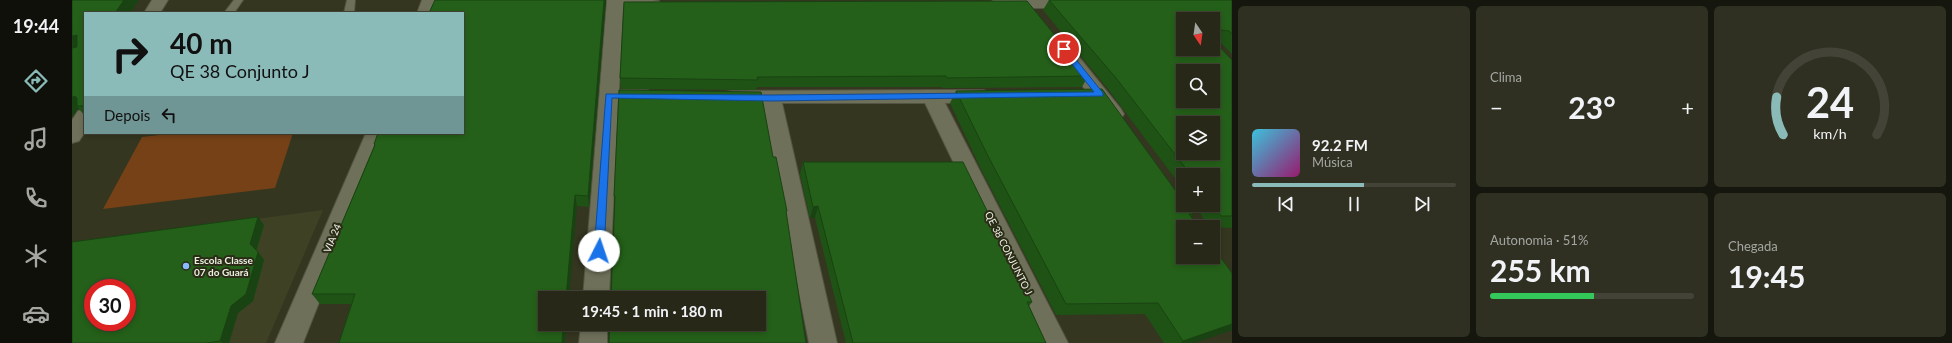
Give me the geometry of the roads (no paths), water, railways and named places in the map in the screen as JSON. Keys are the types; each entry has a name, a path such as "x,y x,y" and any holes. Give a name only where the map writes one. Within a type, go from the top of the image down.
{"street":[{"path":"153,12 160,0"},
{"path":"425,12 430,0"},
{"path":"596,291 614,3 670,5"},
{"path":"987,3 1091,3"},
{"path":"1027,3 1042,21"},
{"path":"1056,40 1100,94 1123,126"},
{"path":"1077,95 1100,94"},
{"path":"608,96 663,96"},
{"name":"QE 38 CONJUNTO J","path":"932,96 964,164 1054,343"},
{"path":"717,97 1001,96"},
{"path":"771,98 794,164 824,343"},
{"path":"72,136 84,118"},
{"name":"VIA 24","path":"289,343 376,134"},
{"path":"941,164 964,164"},
{"path":"593,343 594,331"}],"lane":[{"path":"230,12 239,0"},
{"path":"349,12 351,0"}],"place":[{"name":"Escola Classe 07 do Guará","path":"186,266"}]}
